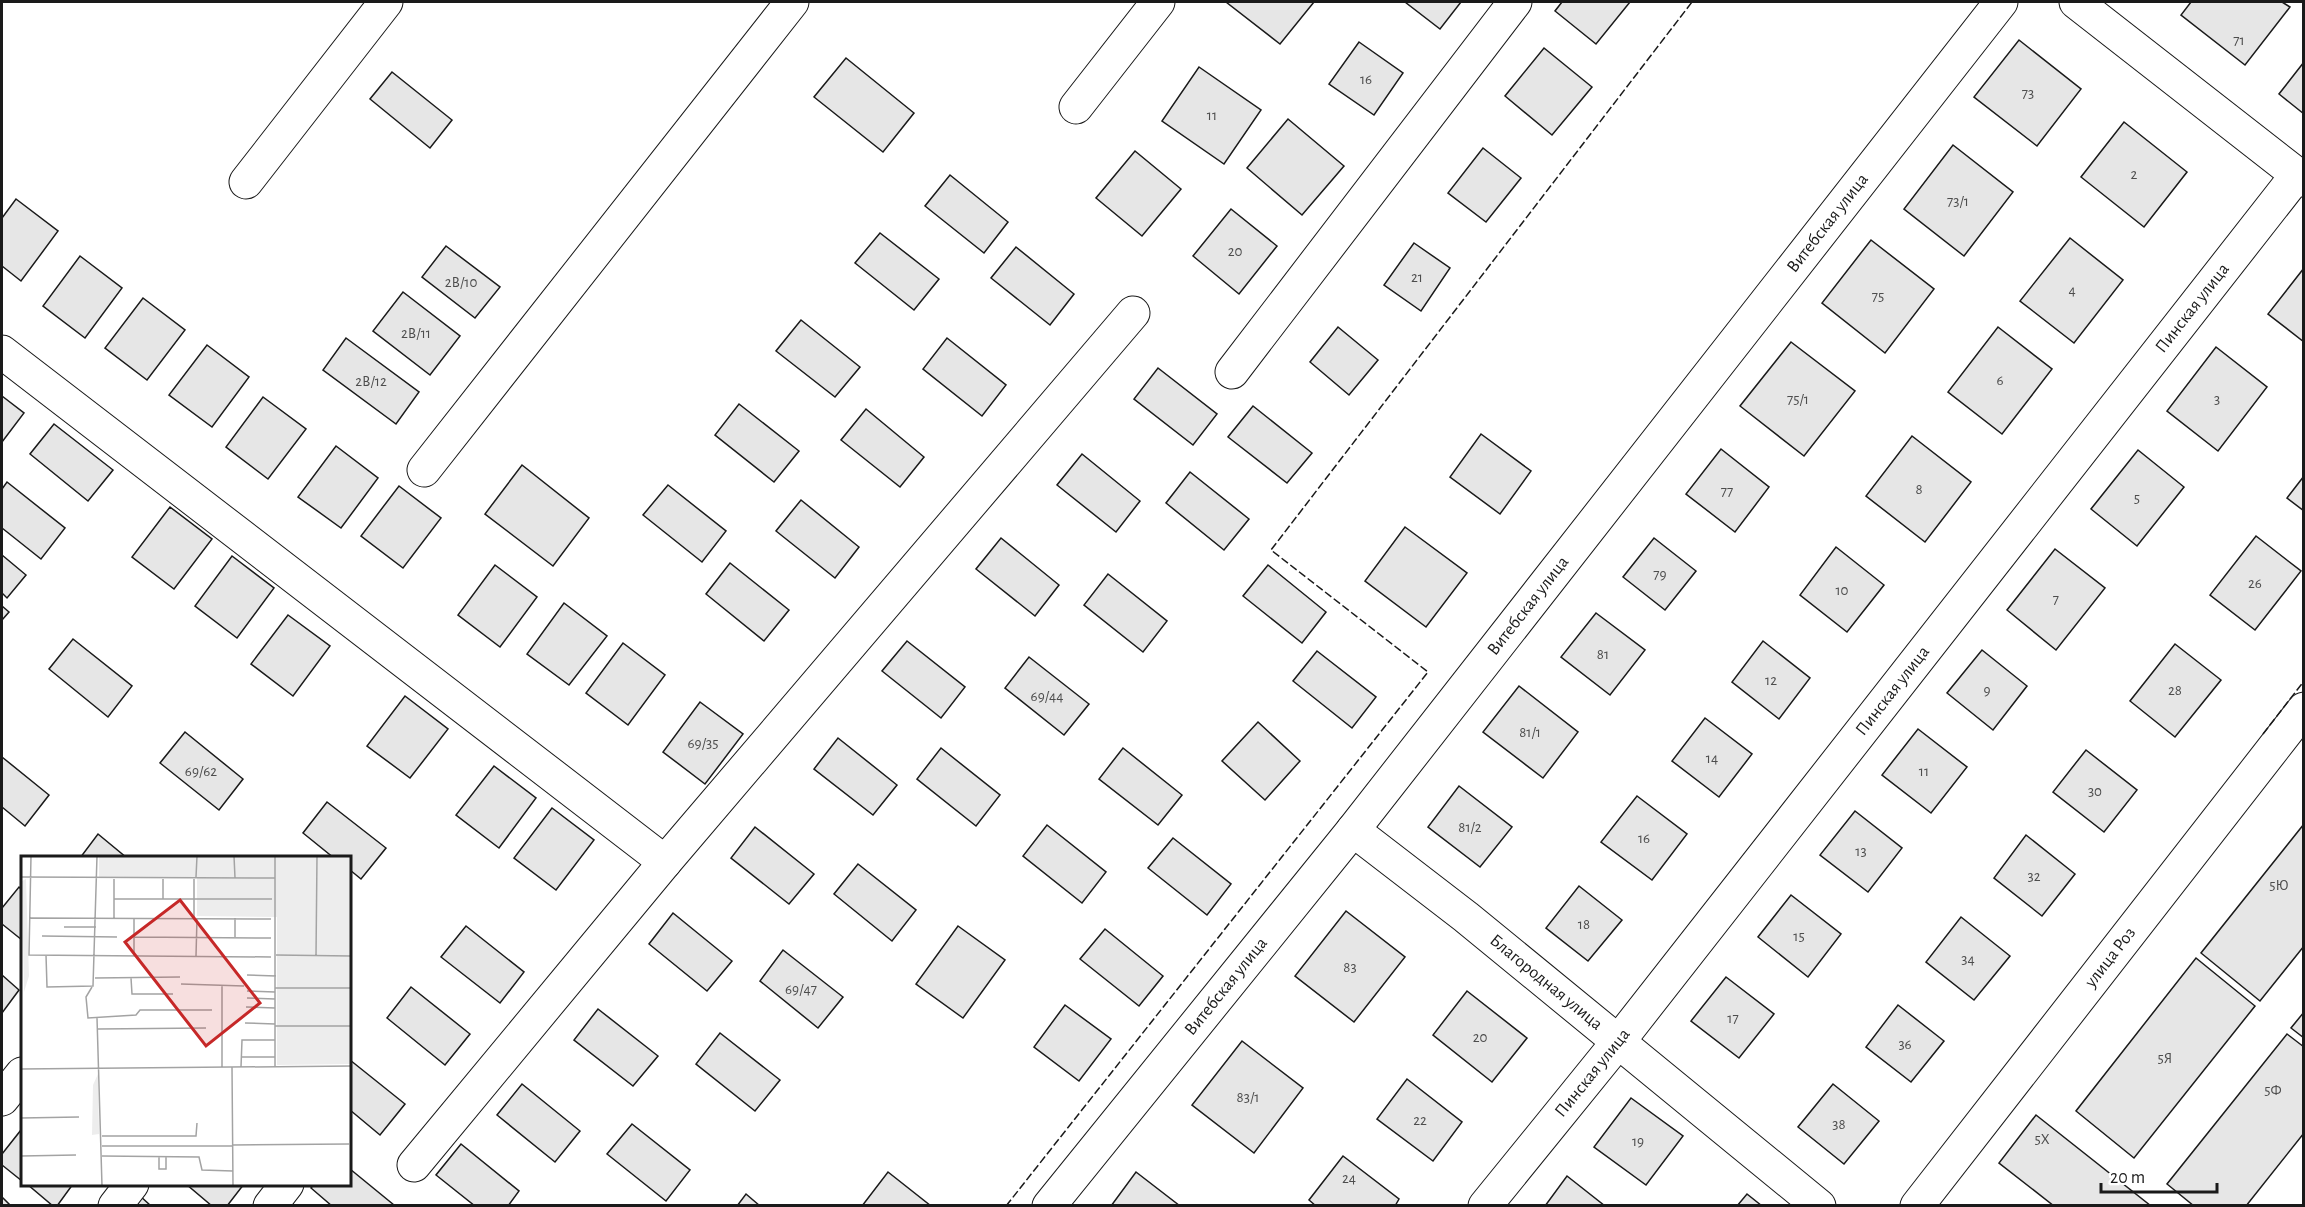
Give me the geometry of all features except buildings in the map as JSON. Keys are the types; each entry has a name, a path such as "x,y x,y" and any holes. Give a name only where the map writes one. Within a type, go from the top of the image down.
{"street":[{"path":"246,182 386,2"},
{"path":"424,470 792,2"},
{"path":"1076,107 1158,2"},
{"path":"1232,372 1515,2"},
{"name":"Витебская улица","path":"1049,1206 1353,830 2001,2"},
{"path":"2076,2 2300,178"},
{"name":"Пинская улица","path":"1485,1206 1618,1042 2300,178"},
{"path":"414,1165 665,862 1133,313"},
{"path":"2,352 665,862"},
{"name":"улица Роз","path":"1917,1206 2304,709"},
{"name":"Благородная улица","path":"1353,830 1466,917 1819,1206"},
{"path":"2,1099 21,1075"},
{"path":"115,1206 131,1186"},
{"path":"270,1206 286,1186"}],"fence":[{"path":"1006,1206 1428,672 1271,550 1692,2"},
{"path":"2263,734 2304,681"}]}
